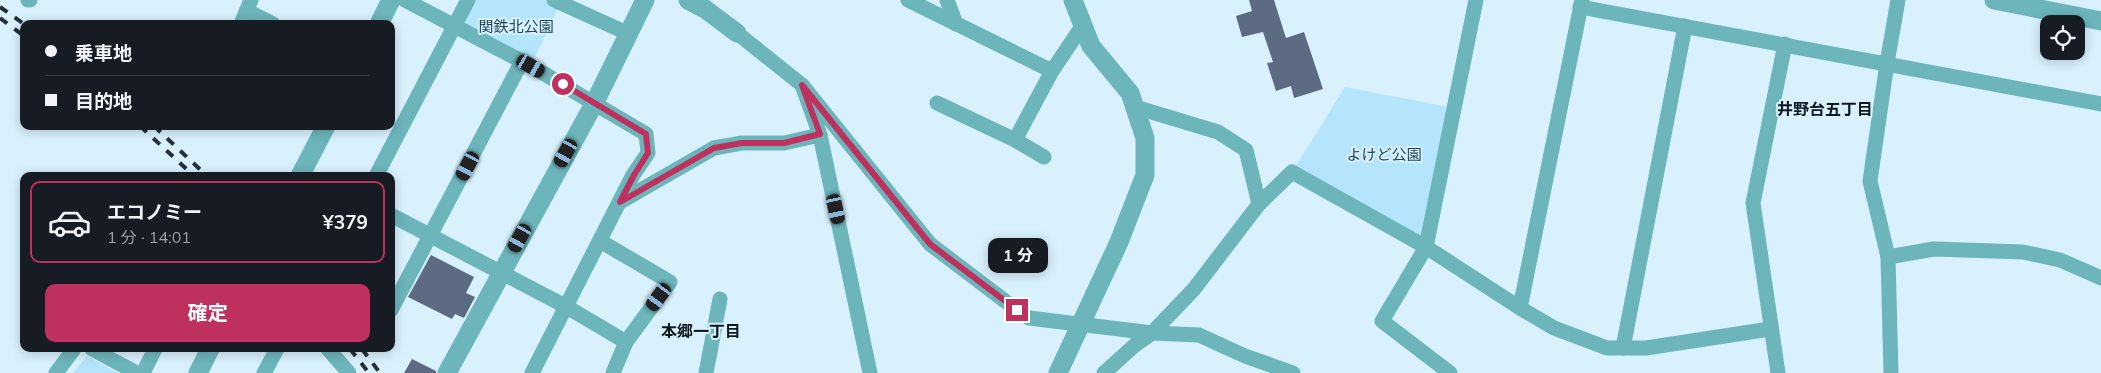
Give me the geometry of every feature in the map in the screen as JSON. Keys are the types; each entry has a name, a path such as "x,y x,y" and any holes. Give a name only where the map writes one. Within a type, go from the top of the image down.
{"street":[{"path":"381,20 391,0"},
{"path":"405,0 522,61 595,102 646,134 648,153 634,175 532,373"},
{"path":"378,172 468,0"},
{"path":"554,0 628,33"},
{"path":"447,373 595,102 645,0"},
{"path":"688,0 705,9 802,85 930,244 1029,318 1080,326 1152,333 1199,335 1245,356 1292,373"},
{"path":"908,0 1052,71"},
{"path":"947,0 956,24"},
{"path":"1058,373 1119,242 1145,175 1145,138 1130,93 1090,46 1074,0"},
{"path":"1450,373 1382,321 1426,247 1476,0"},
{"path":"1891,373 1888,257 1870,181 1898,0"},
{"path":"1994,0 2101,21"},
{"path":"1520,308 1581,3 1685,26 2101,104"},
{"path":"246,12 264,20"},
{"path":"1015,140 1052,71 1083,25"},
{"path":"1623,348 1685,26"},
{"path":"1778,373 1770,329 1753,202 1785,44"},
{"path":"395,303 522,61"},
{"path":"802,85 820,134 870,373"},
{"path":"937,103 1015,140 1044,157"},
{"path":"1135,107 1218,132 1246,150 1259,204"},
{"path":"302,172 324,130"},
{"path":"620,202 714,148 742,143 784,143 820,134"},
{"path":"1104,373 1135,345 1152,333 1194,288 1259,204 1292,172 1426,247 1554,328 1607,348 1646,348 1770,329"},
{"path":"395,217 567,306 626,342"},
{"path":"600,241 670,282 626,342 613,373"},
{"path":"1888,257 1934,249 2023,252 2060,260 2101,278"},
{"path":"706,373 720,299"},
{"path":"56,373 72,352"},
{"path":"98,352 137,373"},
{"path":"143,373 154,352"},
{"path":"198,373 208,352"},
{"path":"264,373 275,352"},
{"path":"330,352 348,373"}],"green space":[{"name":"関鉄北公園","path":"468,0 554,0 561,2 531,66 455,25"},
{"name":"よけど公園","path":"1345,87 1454,108 1426,247 1292,172"},
{"path":"87,356 118,373 73,373"}],"building":[{"path":"1249,0 1274,0 1286,38 1304,32 1323,89 1294,98 1291,86 1276,91 1267,63 1273,62 1263,32 1242,37 1236,16 1252,11"},
{"path":"431,255 474,277 466,293 475,297 464,318 455,314 452,319 408,297"},
{"path":"412,359 436,371 436,373 404,373"}],"railway":[{"path":"0,7 20,21"},
{"path":"0,18 20,33"},
{"path":"144,130 190,172"},
{"path":"158,130 203,172"},
{"path":"352,352 369,373"},
{"path":"364,352 380,373"}],"district":[{"name":"井野台五丁目","path":"1825,109"},
{"name":"本郷一丁目","path":"701,331"}],"route":[{"path":"563,84 646,134 648,153 620,202 714,148 742,143 784,143 820,134 802,85 930,244 1017,310"}]}
